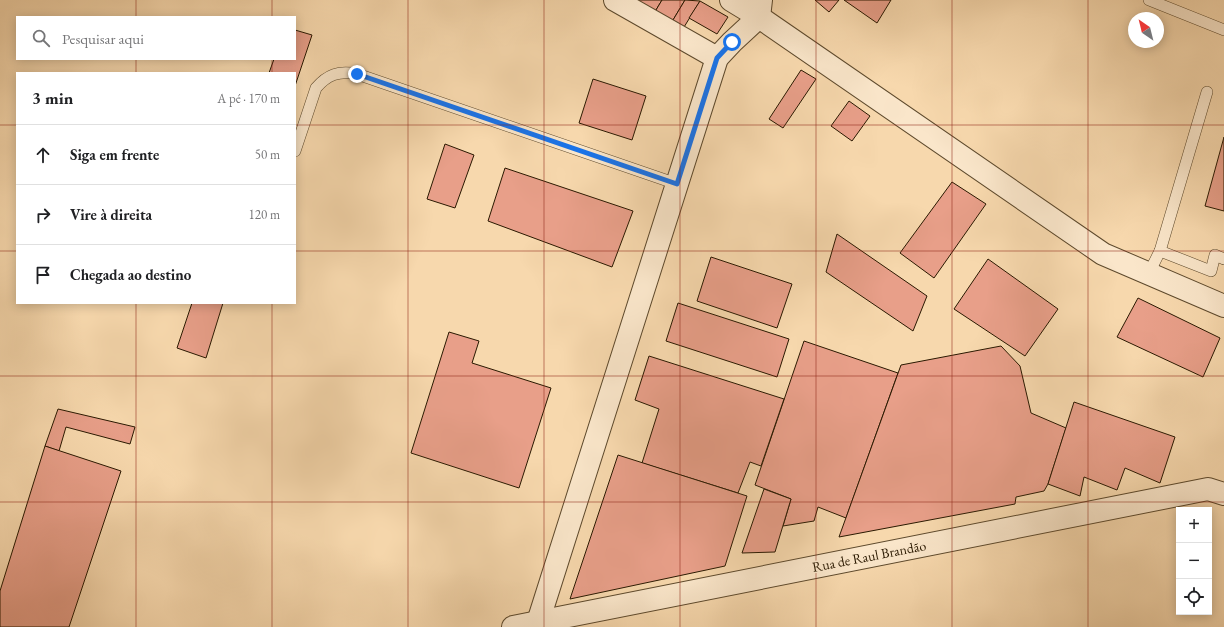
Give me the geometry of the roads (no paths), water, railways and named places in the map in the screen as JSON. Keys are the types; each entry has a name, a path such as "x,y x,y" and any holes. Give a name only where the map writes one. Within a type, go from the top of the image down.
{"street":[{"path":"615,0 717,58"},
{"path":"731,0 760,8 1103,254 1224,306"},
{"path":"538,622 717,58 760,8"},
{"name":"Rua de Raul Brandão","path":"513,627 1208,489 1224,494"}],"lane":[{"path":"1149,0 1224,30"},
{"path":"296,149 312,96 316,88 330,75 338,72 348,72 677,184"},
{"path":"1149,273 1160,251 1207,92"},
{"path":"1160,251 1211,271 1215,255 1224,259"}]}
